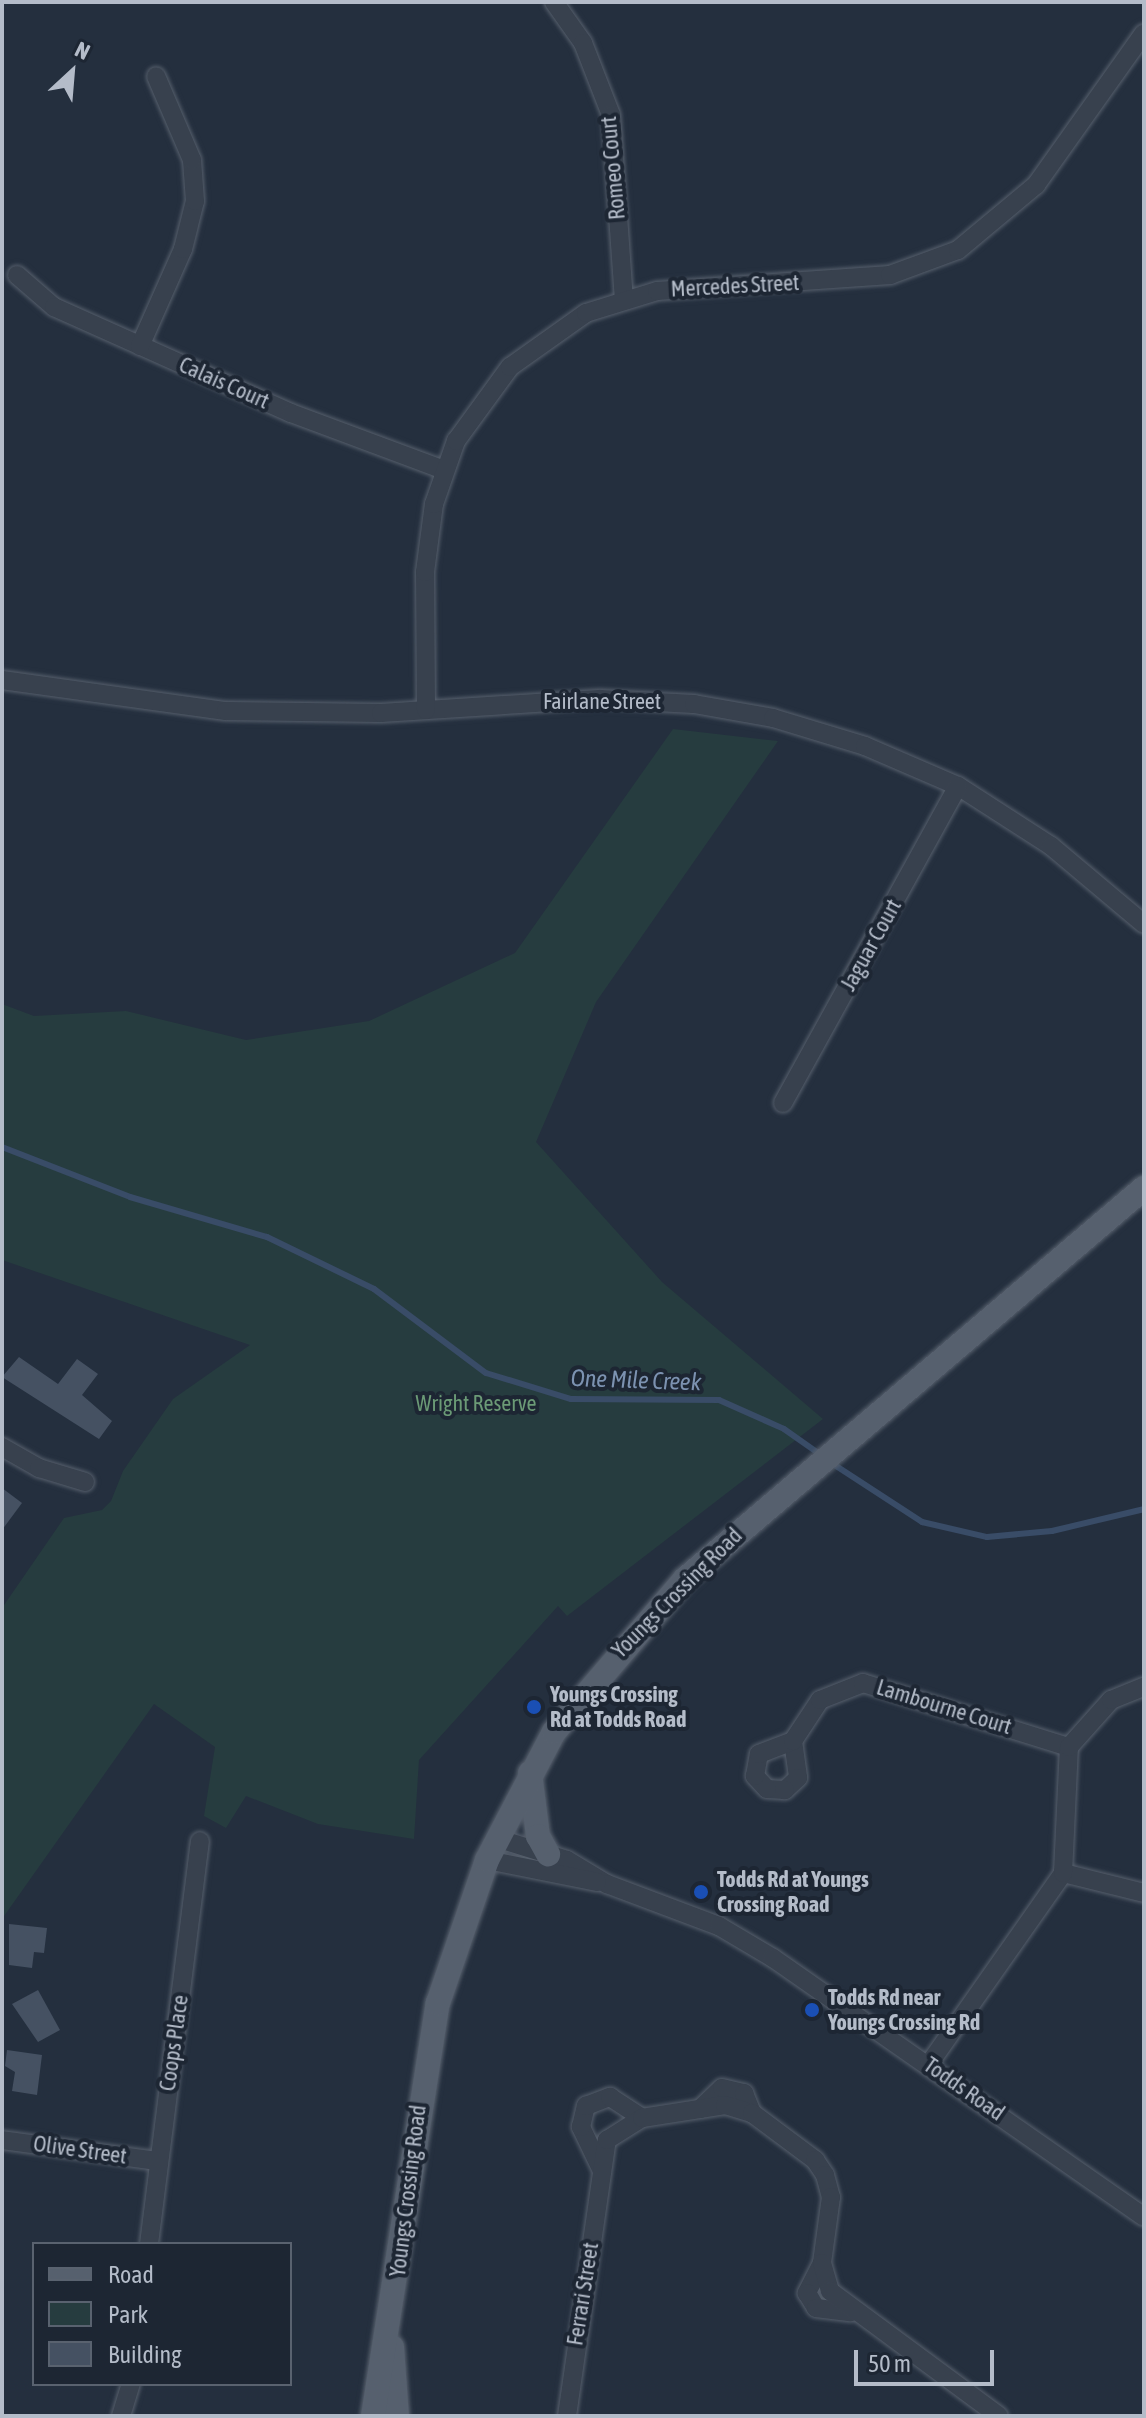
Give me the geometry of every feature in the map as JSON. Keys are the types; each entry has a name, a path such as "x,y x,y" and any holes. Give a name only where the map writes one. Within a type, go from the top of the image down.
{"main road":[{"name":"Youngs Crossing Road","path":"373,2416 390,2329 429,2045 453,1952 492,1849 554,1732 630,1635 794,1486 1144,1188"},
{"path":"530,1773 538,1836 548,1854"},
{"name":"Youngs Crossing Road","path":"390,2329 397,2416"}],"street":[{"name":"Romeo Court","path":"554,2 583,43 611,115 624,299"},
{"name":"Mercedes Street","path":"426,710 427,537 444,470 469,417 510,367 561,327 624,299 690,286 890,275 958,250 1036,185 1144,33"},
{"path":"140,346 183,249 195,201 192,160 156,76"},
{"name":"Calais Court","path":"17,275 54,307 291,413 444,470"},
{"name":"Fairlane Street","path":"2,680 226,711 426,710 600,699 694,704 821,731 958,786 1051,846 1144,924"},
{"name":"Jaguar Court","path":"783,1103 958,786"},
{"path":"2,1447 39,1468 85,1482"},
{"name":"Lambourne Court","path":"793,1741 820,1700 863,1683 1069,1747"},
{"path":"929,2064 1063,1873 1069,1747 1111,1700 1144,1687"},
{"name":"Coops Place","path":"149,2242 200,1841"},
{"name":"Todds Road","path":"492,1849 548,1854 607,1884"},
{"name":"Todds Road","path":"492,1849 607,1884 719,1926 929,2064 1144,2217"},
{"path":"1063,1873 1144,1893"},
{"name":"Ferrari Street","path":"567,2416 607,2140 642,2118 698,2111 722,2088 744,2093 752,2113 815,2160 825,2175 831,2197 822,2263 807,2293 816,2308 851,2312 999,2416"},
{"path":"602,2172 581,2127 586,2106 610,2097 642,2118"},
{"name":"Olive Street","path":"2,2140 158,2161"},
{"path":"121,2416 130,2386"}],"green space":[{"name":"Wright Reserve","path":"673,729 778,741 596,1002 536,1142 662,1282 823,1419 567,1616 558,1606 419,1760 414,1839 318,1824 246,1796 226,1828 204,1816 215,1747 154,1704 2,1919 2,1608 64,1518 102,1510 111,1501 123,1471 173,1399 250,1345 2,1260 2,1004 34,1016 126,1011 246,1040 369,1021 515,953"}],"building":[{"path":"19,1357 58,1384 77,1359 98,1374 82,1395 112,1421 99,1439 2,1377"},
{"path":"2,1488 22,1503 2,1530"},
{"path":"9,1924 47,1928 44,1953 34,1952 32,1968 9,1965"},
{"path":"38,1990 60,2030 38,2042 12,2004"},
{"path":"7,2050 42,2055 37,2095 12,2091 15,2072 5,2066"}],"waterway":[{"name":"One Mile Creek","path":"2,1147 130,1197 267,1237 374,1289 486,1373 571,1399 719,1400 784,1429 821,1455"},
{"name":"One Mile Creek","path":"830,1462 922,1522 987,1537 1052,1531 1144,1509"}],"place":[{"name":"Youngs Crossing Rd at Todds Road","path":"534,1707"},
{"name":"Todds Rd at Youngs Crossing Road","path":"701,1892"},
{"name":"Todds Rd near Youngs Crossing Rd","path":"812,2010"}]}
